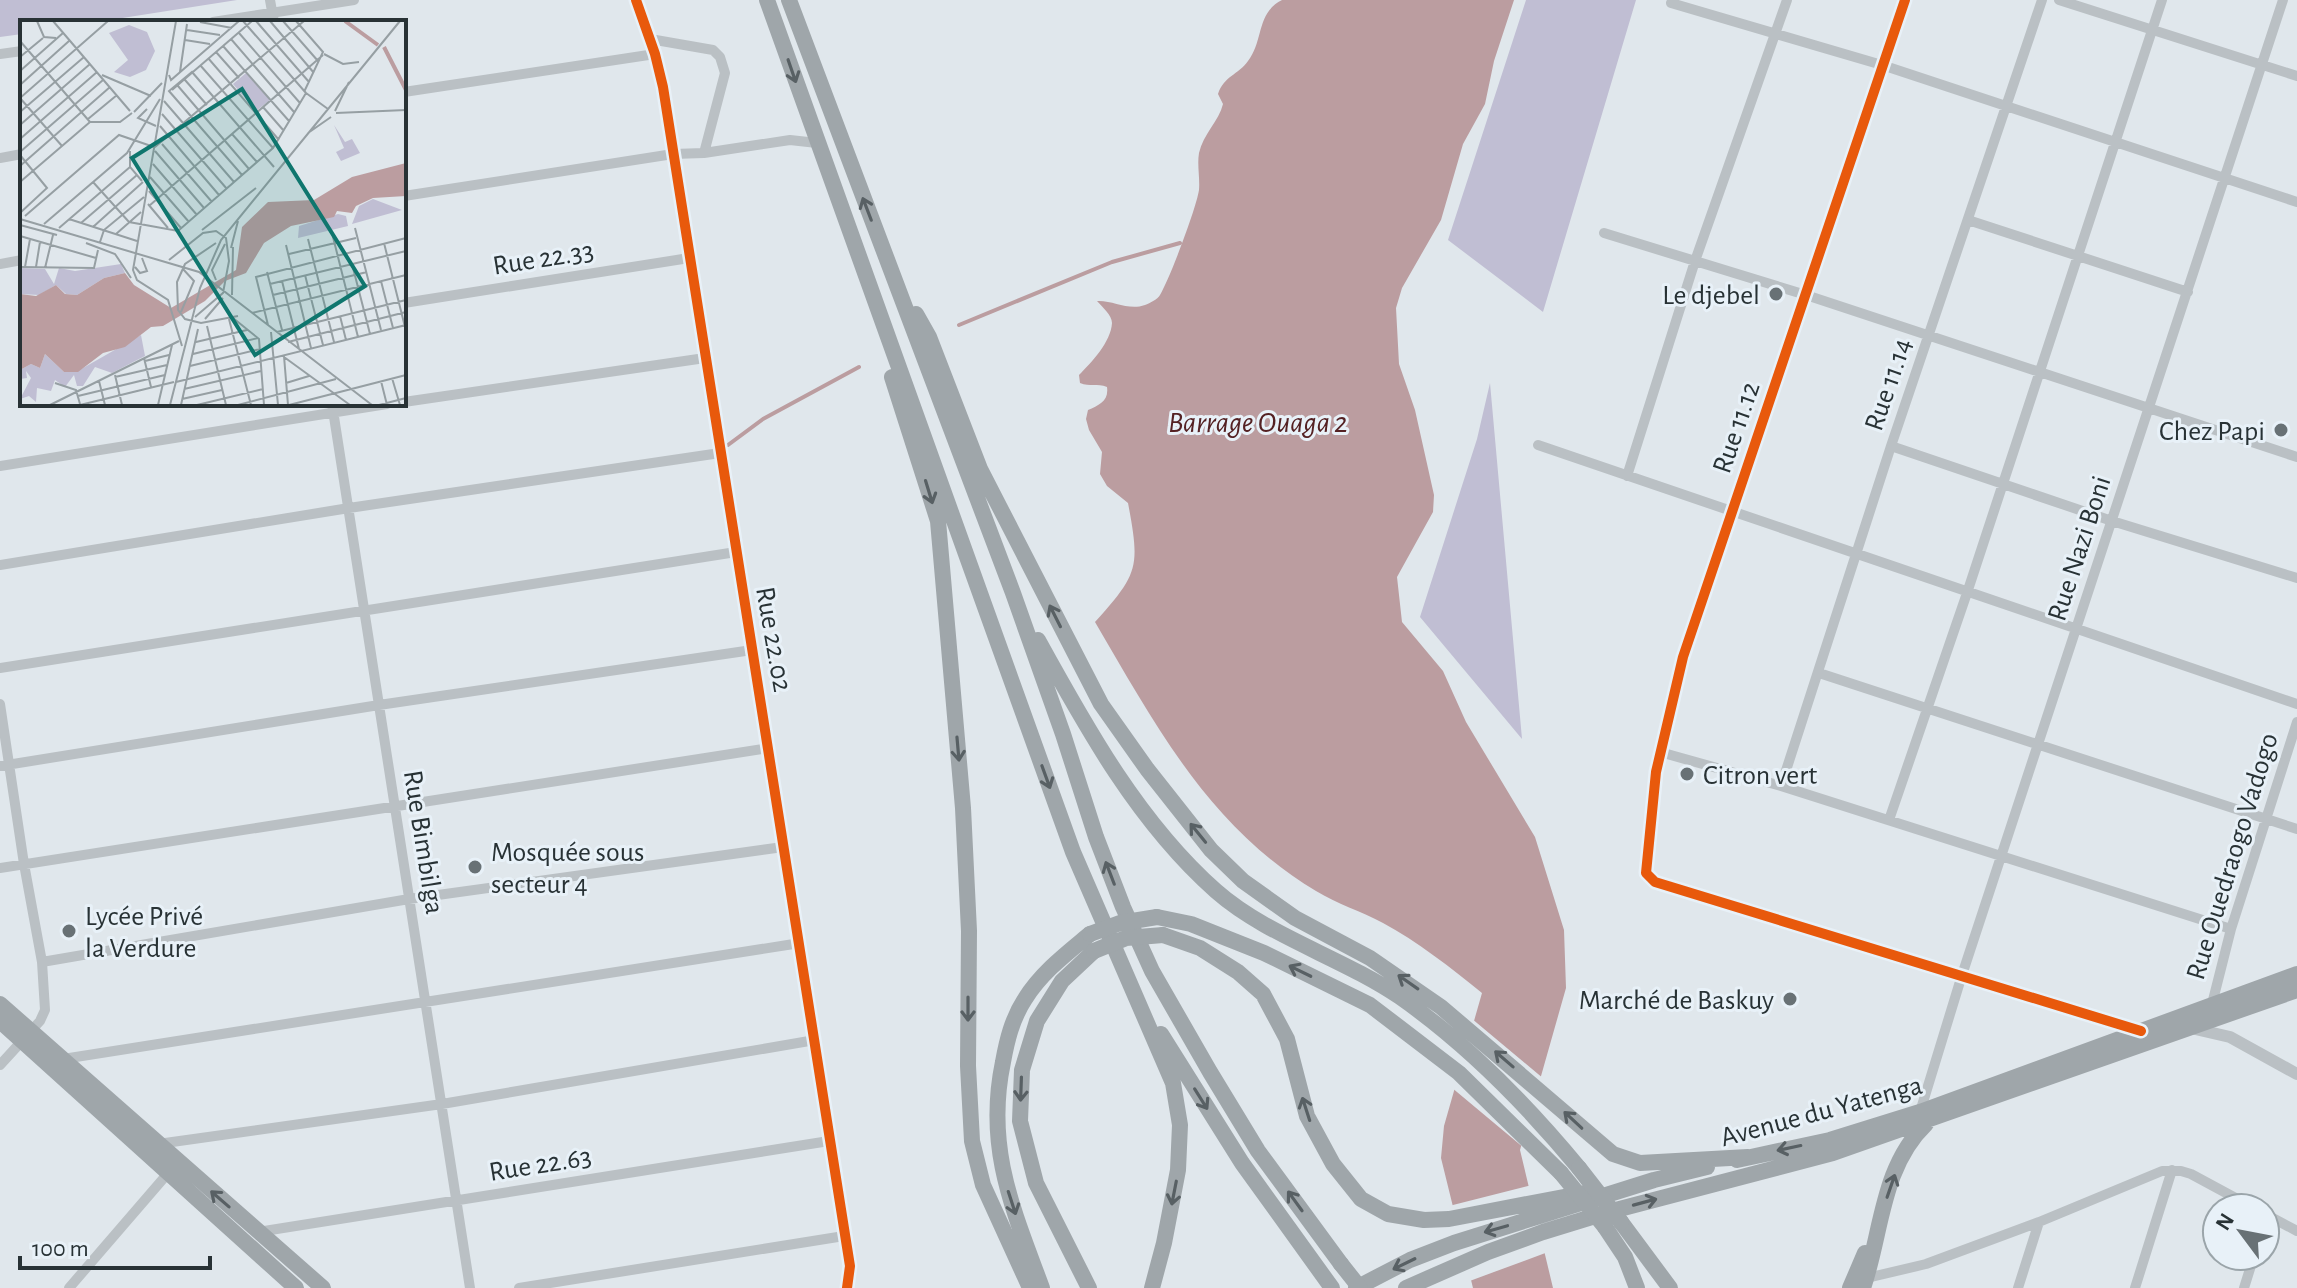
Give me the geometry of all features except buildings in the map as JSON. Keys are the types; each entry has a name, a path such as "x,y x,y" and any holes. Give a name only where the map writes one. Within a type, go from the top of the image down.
{"main road":[{"path":"767,0 1073,852 1173,1083 1180,1125 1178,1170 1152,1288"},
{"path":"789,0 1013,593 1123,907 1152,971 1258,1151 1358,1288"},
{"path":"884,255 929,337 980,469 1101,704 1211,850 1243,881 1295,918 1406,981 1470,1029 1613,1154 1640,1163 1748,1157"},
{"path":"859,256 881,341 938,521 963,808 969,931 968,1066 972,1141 983,1185 1030,1288"},
{"path":"1013,593 1093,735 1133,796 1191,866 1218,893 1245,912 1399,997 1465,1049 1535,1114 1579,1168 1613,1224 1637,1288"},
{"path":"1042,1288 1002,1173 995,1127 1009,1028 1025,997 1054,964 1120,923 1157,917 1191,924 1264,953 1370,1005 1459,1073 1613,1224 1670,1288"},
{"path":"1089,1288 1036,1183 1020,1121 1022,1070 1037,1021 1062,981 1092,943 1163,935 1200,948 1238,972 1263,994 1287,1039 1307,1116 1333,1164 1361,1199 1388,1214 1424,1220 1539,1217"},
{"name":"Avenue du Yatenga","path":"1406,1288 1462,1263 1539,1217 1608,1212 1833,1153 2141,1031 2297,974"},
{"path":"1132,984 1242,1163 1332,1288"},
{"name":"Avenue du Yatenga","path":"1358,1288 1410,1260 1454,1243 1654,1180 1924,1117 2297,990"},
{"path":"0,1004 26,1036 293,1286"},
{"path":"0,1024 63,1059 323,1288"},
{"path":"1850,1288 1879,1220 1900,1159 1924,1117"},
{"path":"1865,1283 1879,1220"},
{"path":"301,1268 334,1288"}],"street":[{"path":"270,0 273,18"},
{"path":"243,20 273,18 354,0"},
{"name":"Rue 22.02","path":"636,0 663,87 815,1040 850,1274 847,1288"},
{"path":"1627,476 1695,261 1787,0"},
{"name":"Rue 11.12","path":"1905,0 1683,657 1660,752 1646,870 1648,877 1655,882 1962,975"},
{"name":"Rue 11.14","path":"1781,786 1891,446 2042,0"},
{"path":"2059,0 2297,76"},
{"path":"1889,820 2162,0"},
{"name":"Rue Nazi Boni","path":"1924,1117 1962,975 2283,0"},
{"path":"1671,3 1882,65 2297,202"},
{"path":"650,39 713,50 724,65 725,73 704,153"},
{"path":"0,54 20,51"},
{"path":"406,92 655,54"},
{"path":"406,196 673,154 704,153 790,140 817,143"},
{"path":"0,158 20,154"},
{"path":"1968,220 2188,292"},
{"path":"1604,233 1806,295 2297,457"},
{"name":"Rue 22.33","path":"406,303 689,258"},
{"path":"0,264 20,260"},
{"path":"406,402 705,358"},
{"path":"0,466 332,408 360,406"},
{"name":"Rue Bimbilga","path":"332,408 470,1288"},
{"path":"1538,445 2297,704"},
{"path":"1891,446 2112,521 2297,578"},
{"path":"0,565 349,508 720,453"},
{"path":"0,668 736,552"},
{"path":"4,765 752,650"},
{"path":"1819,673 2297,829"},
{"path":"0,704 4,765 42,962 45,1010 40,1021 0,1065"},
{"name":"Rue Ouedraogo Vadogo","path":"2212,1004 2231,929 2297,722"},
{"path":"0,868 769,748"},
{"path":"1660,752 1781,786 2231,929"},
{"path":"42,962 409,899 783,847"},
{"path":"63,1059 800,943"},
{"path":"1962,975 2141,1031"},
{"path":"0,996 26,1036"},
{"path":"2230,1037 2224,1031 2224,1025 2233,1013"},
{"path":"2190,1028 2230,1037 2297,1074"},
{"path":"158,1144 442,1104 815,1040"},
{"name":"Rue 22.63","path":"258,1232 829,1141"},
{"path":"2135,1288 2172,1170"},
{"path":"1865,1283 2039,1222 2154,1173 2172,1170 2191,1174 2224,1192"},
{"path":"69,1288 169,1172"},
{"path":"2018,1288 2039,1222"},
{"path":"519,1288 844,1236"}],"shaded area":[{"path":"0,0 237,0 110,20 20,20 20,34 0,37"},
{"path":"1526,0 1636,0 1543,312 1448,240"},
{"path":"1490,383 1522,739 1420,617 1477,439"}],"water":[{"name":"Barrage Ouaga 2","path":"1282,0 1514,0 1494,61 1485,104 1463,144 1441,220 1402,288 1396,308 1399,364 1415,410 1434,495 1433,512 1397,577 1402,622 1443,671 1466,722 1535,837 1564,930 1566,988 1520,1150 1553,1288 1473,1288 1441,1158 1444,1126 1482,993 1396,930 1316,891 1245,837 1188,772 1095,622 1128,580 1134,556 1128,503 1107,486 1100,474 1102,452 1086,419 1088,410 1105,399 1107,387 1080,383 1079,375 1100,352 1111,330 1110,317 1097,301 1139,307 1160,295 1197,199 1199,153 1223,104 1218,94 1224,83 1248,61 1264,19"}],"pier":[{"path":"1471,1018 1544,1079 1524,1148 1451,1087"},
{"path":"1532,1185 1548,1252 1467,1282 1449,1206"}],"waterway":[{"path":"959,325 1112,262 1180,243"},
{"path":"728,445 763,419 859,367"}],"cycle path":[{"path":"636,0 663,87 850,1266 847,1288"},
{"path":"1905,0 1683,657 1656,772 1646,873 1655,882 2141,1031"}],"place":[{"name":"Le djebel","path":"1776,294"},
{"name":"Chez Papi","path":"2281,430"},
{"name":"Citron vert","path":"1687,774"},
{"name":"Mosquée sous secteur 4","path":"475,867"},
{"name":"Lycée Privé la Verdure","path":"69,931"},
{"name":"Marché de Baskuy","path":"1790,999"}]}
